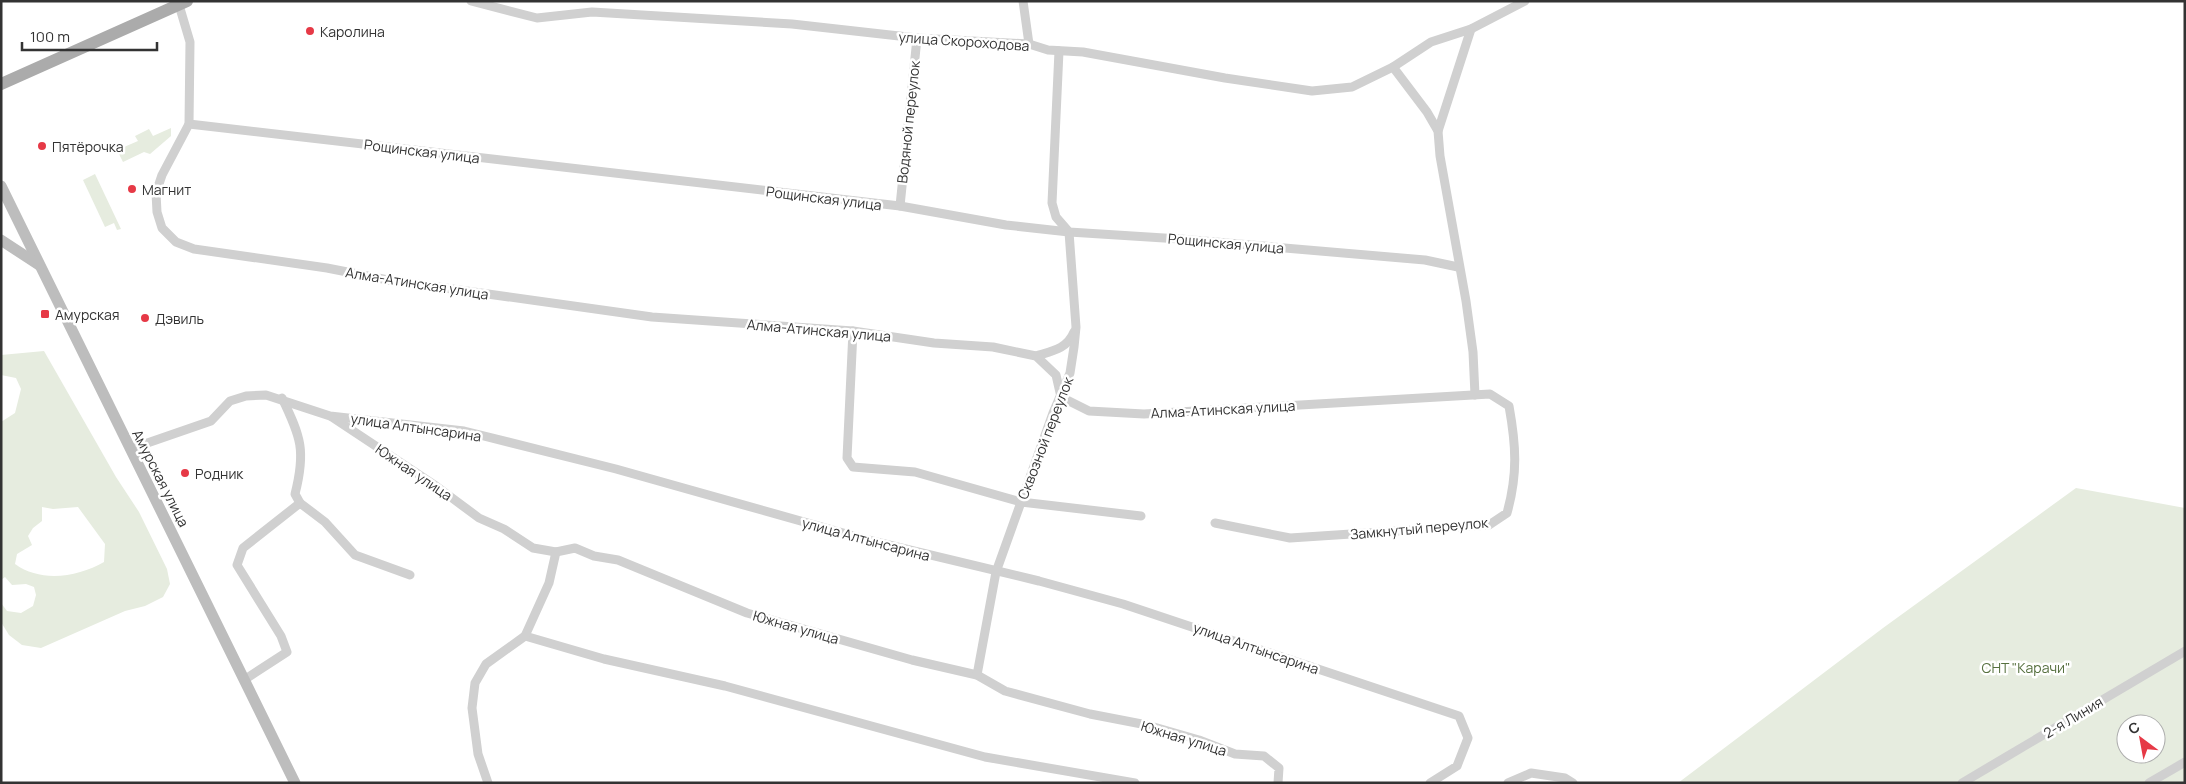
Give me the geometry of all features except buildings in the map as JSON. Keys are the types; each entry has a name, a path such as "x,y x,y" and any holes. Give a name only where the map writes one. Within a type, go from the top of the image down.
{"main road":[{"path":"1,84 183,3"}],"street":[{"name":"улица Скороходова","path":"471,1 538,18 592,12 792,24 917,38 1029,44 1059,51 1083,52 1225,78 1312,91 1352,87 1393,67 1431,42 1472,28 1525,1"},
{"path":"1023,1 1029,44"},
{"path":"183,3 190,42 189,124"},
{"path":"1472,28 1438,131 1440,156 1458,267 1474,352 1475,395"},
{"name":"Водяной переулок","path":"900,206 917,38"},
{"path":"1059,51 1052,203 1056,217 1070,232"},
{"path":"1393,67 1427,112 1438,131"},
{"name":"Рощинская улица","path":"189,124 900,206 1006,225 1070,232 1180,239 1425,260 1458,267"},
{"name":"Алма-Атинская улица","path":"189,124 162,175 156,193 157,212 162,228 176,242 194,249 327,268 388,280 652,316 853,332 934,343 993,347 1036,356"},
{"name":"Амурская улица","path":"1,186 295,783"},
{"name":"Сквозной переулок","path":"978,675 996,572 1070,373 1076,327 1070,232"},
{"path":"1,240 42,267"},
{"path":"1061,397 1056,375 1036,356 1064,346 1071,341 1076,327"},
{"path":"853,332 847,458 853,466 915,472 1021,502 1141,516"},
{"name":"Замкнутый переулок","path":"1215,522 1290,538 1489,525 1507,513 1515,485 1516,441 1509,406 1490,394 1475,395"},
{"name":"улица Алтынсарина","path":"130,449 211,422 230,401 246,396 266,395 282,398 330,416 464,431 616,469 868,540 1038,581 1180,622 1459,716 1468,738 1457,766 1430,783"},
{"name":"Алма-Атинская улица","path":"1061,397 1089,411 1144,414 1475,395"},
{"path":"282,398 300,441 302,463 295,494 300,503 325,522 355,555 410,575"},
{"name":"Южная улица","path":"330,416 436,486 478,518 504,528 532,548 556,552 575,548 594,556 618,560 747,612 912,660 978,675 1005,691 1090,714 1146,725 1199,740 1235,754 1264,756 1279,768 1278,783"},
{"path":"244,680 287,652 281,636 237,565 243,548 300,503"},
{"path":"488,783 478,754 472,708 475,683 486,664 525,636 549,584 556,552"},
{"path":"525,636 604,659 725,686 985,757 1136,783"},
{"name":"2-я Линия","path":"1962,783 2185,651"},
{"path":"2148,783 2185,762"},
{"path":"1508,783 1531,773 1565,778 1573,783"}],"green space":[{"path":"171,128 171,136 150,154 144,152 123,162 117,150 138,141 135,136 149,129 153,136"},
{"path":"95,174 121,229 117,230 114,223 105,227 83,180"},
{"path":"44,351 116,477 139,512 167,569 170,584 163,597 145,606 125,611 41,648 22,645 9,635 1,622 1,603 7,611 21,613 33,606 36,595 34,587 26,584 12,585 5,577 1,580 1,422 15,413 21,389 16,378 1,375 1,355","holes":["42,507 53,509 78,507 105,544 104,562 83,571 59,576 36,574 15,564 17,554 32,545 28,536 33,528 42,521"]},
{"name":"СНТ \"Карачи\"","path":"2076,488 2185,508 2185,783 1678,783 1883,628"}],"place":[{"name":"Каролина","path":"310,31"},
{"name":"Пятёрочка","path":"42,146"},
{"name":"Магнит","path":"132,189"},
{"name":"Амурская","path":"45,314"},
{"name":"Дэвиль","path":"145,318"},
{"name":"Родник","path":"185,473"}]}
